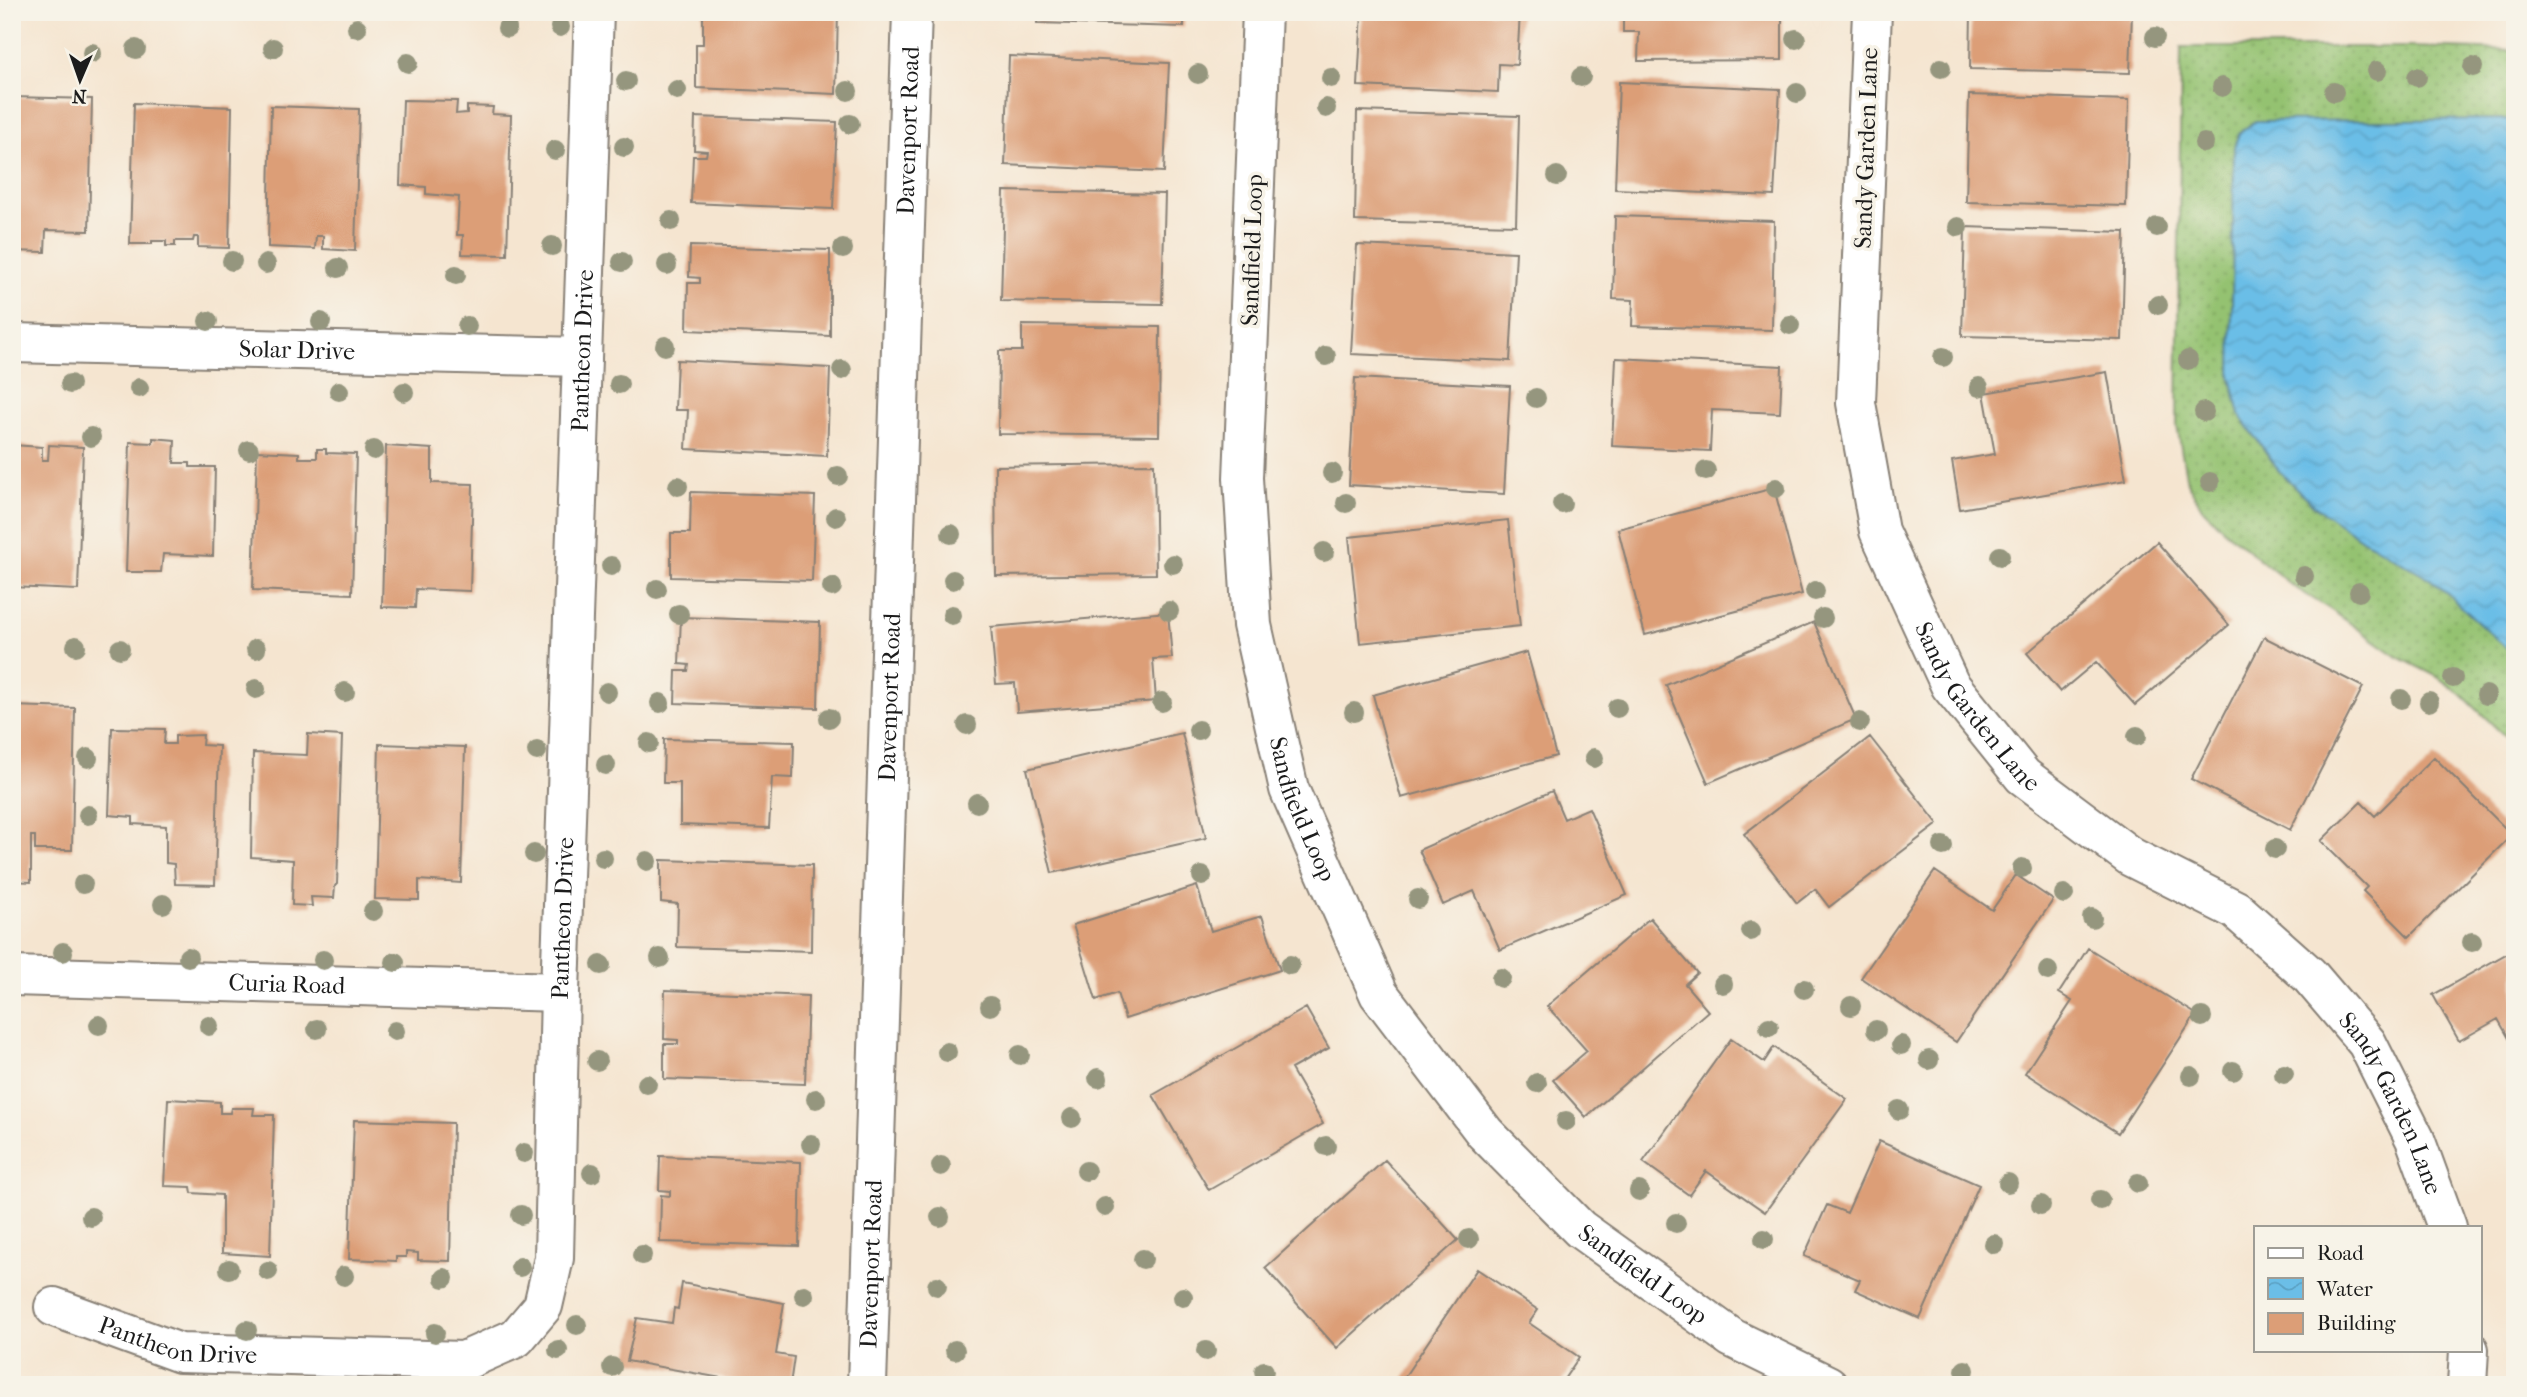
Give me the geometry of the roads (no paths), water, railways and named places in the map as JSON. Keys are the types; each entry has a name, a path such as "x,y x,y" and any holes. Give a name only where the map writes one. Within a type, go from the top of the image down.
{"street":[{"name":"Pantheon Drive","path":"54,1307 180,1353 464,1361 516,1338 543,1306 554,1258 560,992 594,12"},
{"name":"Davenport Road","path":"867,1385 912,12"},
{"name":"Sandfield Loop","path":"1262,12 1243,478 1252,625 1289,789 1379,994 1485,1133 1580,1229 1732,1338 1828,1385"},
{"name":"Sandy Garden Lane","path":"1872,12 1856,403 1879,531 1950,685 2023,776 2131,857 2236,910 2309,975 2367,1043 2415,1139 2447,1226"},
{"name":"Solar Drive","path":"12,343 582,357"},
{"name":"Curia Road","path":"12,976 560,992"},
{"path":"2467,1385 2469,1352"}],"water":[{"path":"2515,119 2515,656 2431,579 2362,539 2314,506 2279,471 2240,415 2231,378 2234,148 2239,133 2255,121"}]}
